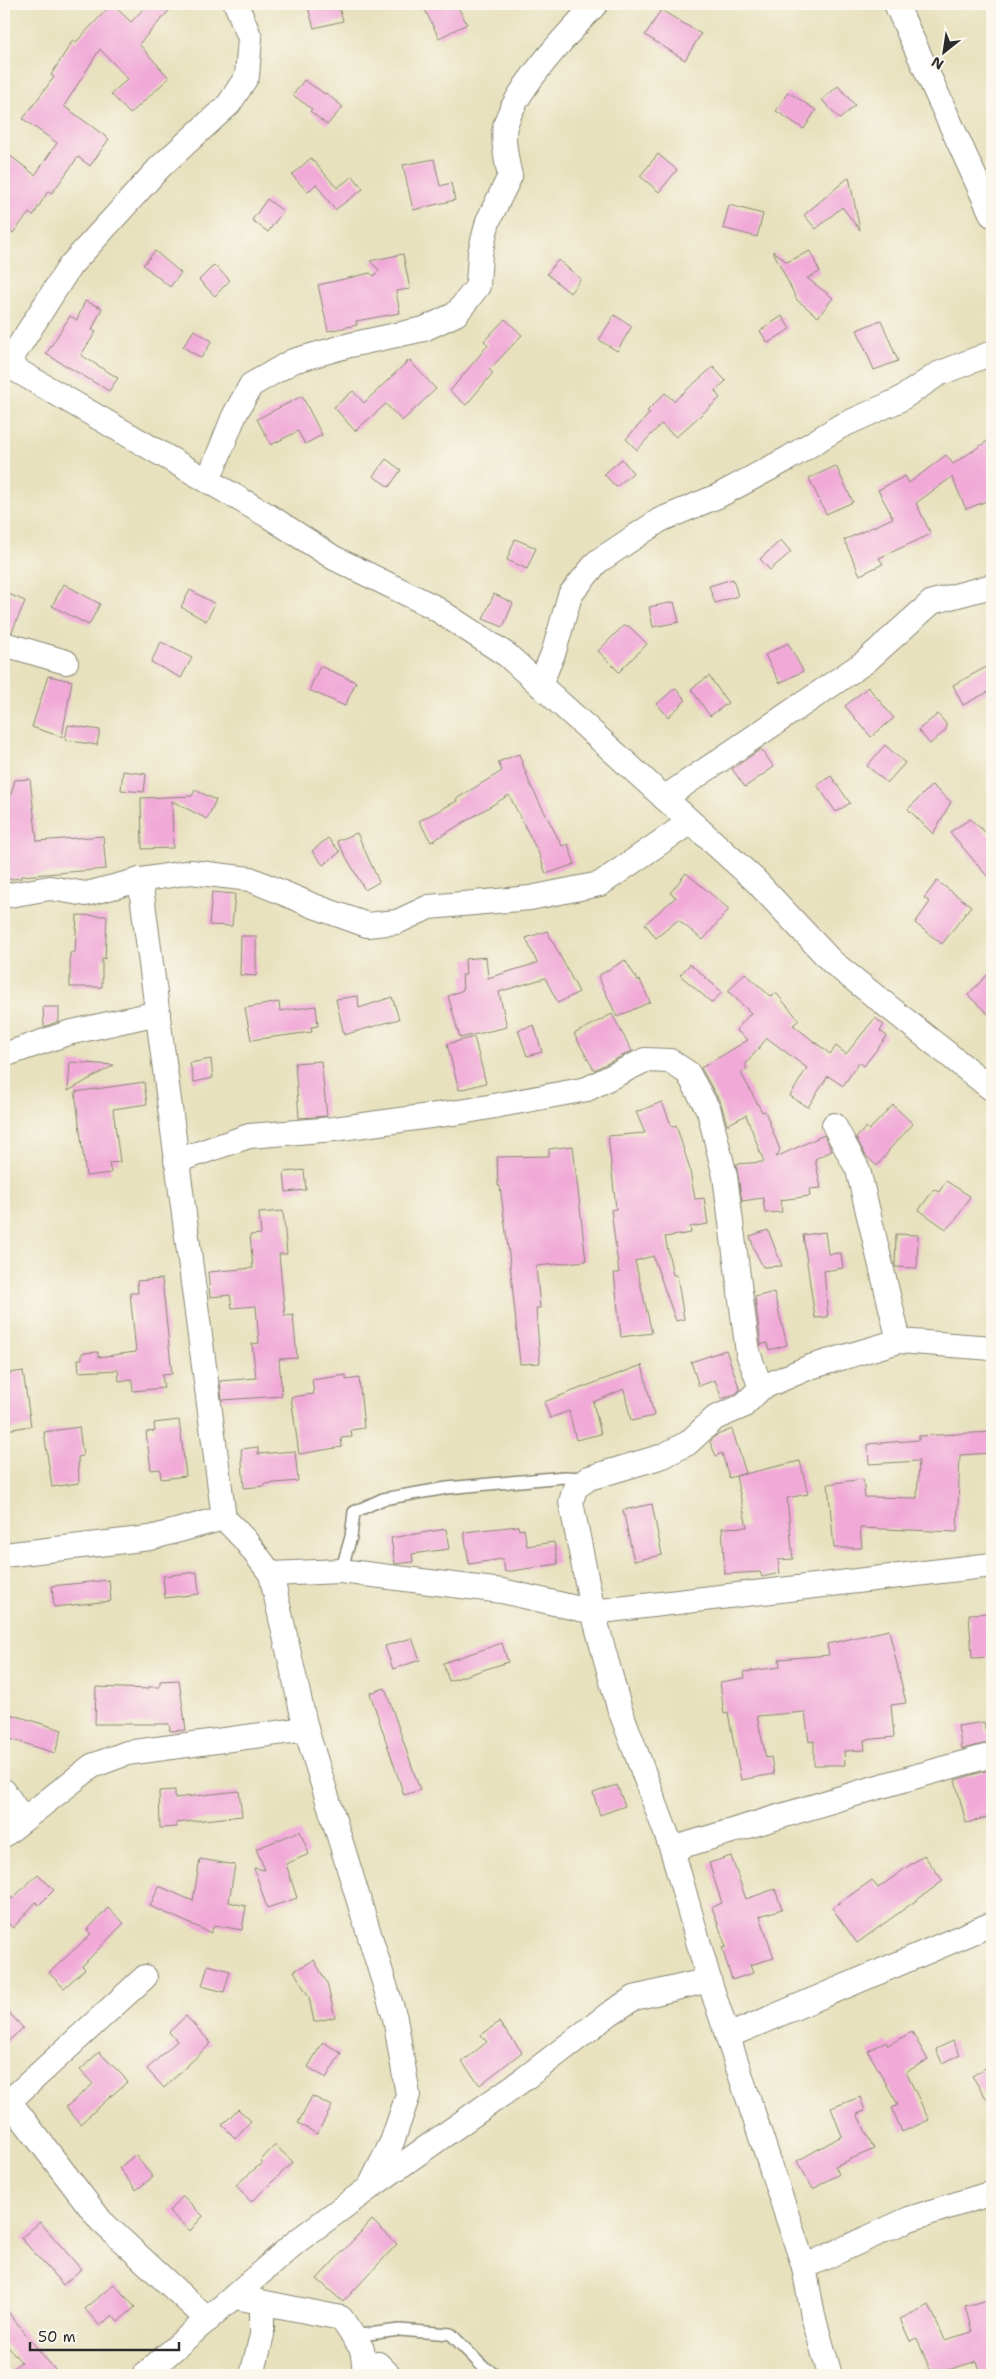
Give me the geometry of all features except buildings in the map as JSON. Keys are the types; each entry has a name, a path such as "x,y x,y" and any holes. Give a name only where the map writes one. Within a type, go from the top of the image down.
{"street":[{"path":"236,4 250,38 247,76 229,104 160,167 70,266 5,364 267,515 334,558 432,606 507,655 756,881 832,962 992,1088"},
{"path":"208,481 234,416 252,386 293,361 350,345 424,329 456,314 478,286 480,253 488,221 510,176 506,160 505,124 522,90 573,27 596,4"},
{"path":"896,4 992,215"},
{"path":"540,685 554,652 570,595 598,562 660,520 718,496 789,458 839,427 899,400 938,374 992,353"},
{"path":"664,798 865,662 932,602 992,586"},
{"path":"4,644 66,662"},
{"path":"4,896 50,888 86,894 140,880 192,872 250,878 314,906 367,926 397,922 429,906 530,898 600,884 690,822"},
{"path":"140,880 224,1518 245,1540 271,1574 306,1729 395,2018 408,2095 392,2142 369,2188"},
{"path":"4,1055 68,1033 158,1013"},
{"path":"176,1161 249,1136 334,1129 467,1111 587,1088 645,1060 670,1061 688,1073 709,1112 725,1176 748,1353 761,1388"},
{"path":"834,1125 858,1170 899,1341"},
{"path":"830,2375 813,2316 804,2267 709,1980 672,1849 619,1707 593,1612 571,1502 575,1488 588,1478 663,1456 688,1443 715,1418 743,1406 761,1388 810,1367 899,1341 992,1348"},
{"path":"4,1555 150,1538 224,1518"},
{"path":"271,1574 341,1571 502,1591 593,1612 992,1566"},
{"path":"4,1835 92,1766 127,1753 306,1729"},
{"path":"672,1849 870,1788 992,1755"},
{"path":"4,1791 23,1820"},
{"path":"728,2036 959,1940 992,1924"},
{"path":"145,1977 7,2104 101,2221 208,2320"},
{"path":"144,2375 296,2242 500,2096 609,2014 634,1998 709,1980"},
{"path":"804,2267 909,2219 992,2193"},
{"path":"235,2297 341,2318 362,2349 365,2370 378,2364 389,2375"},
{"path":"252,2375 262,2336 262,2303"}],"lane":[{"path":"341,1571 351,1537 354,1512 383,1499 447,1488 544,1478 588,1478"},
{"path":"353,2336 399,2330 451,2334 482,2366 498,2375"}]}
